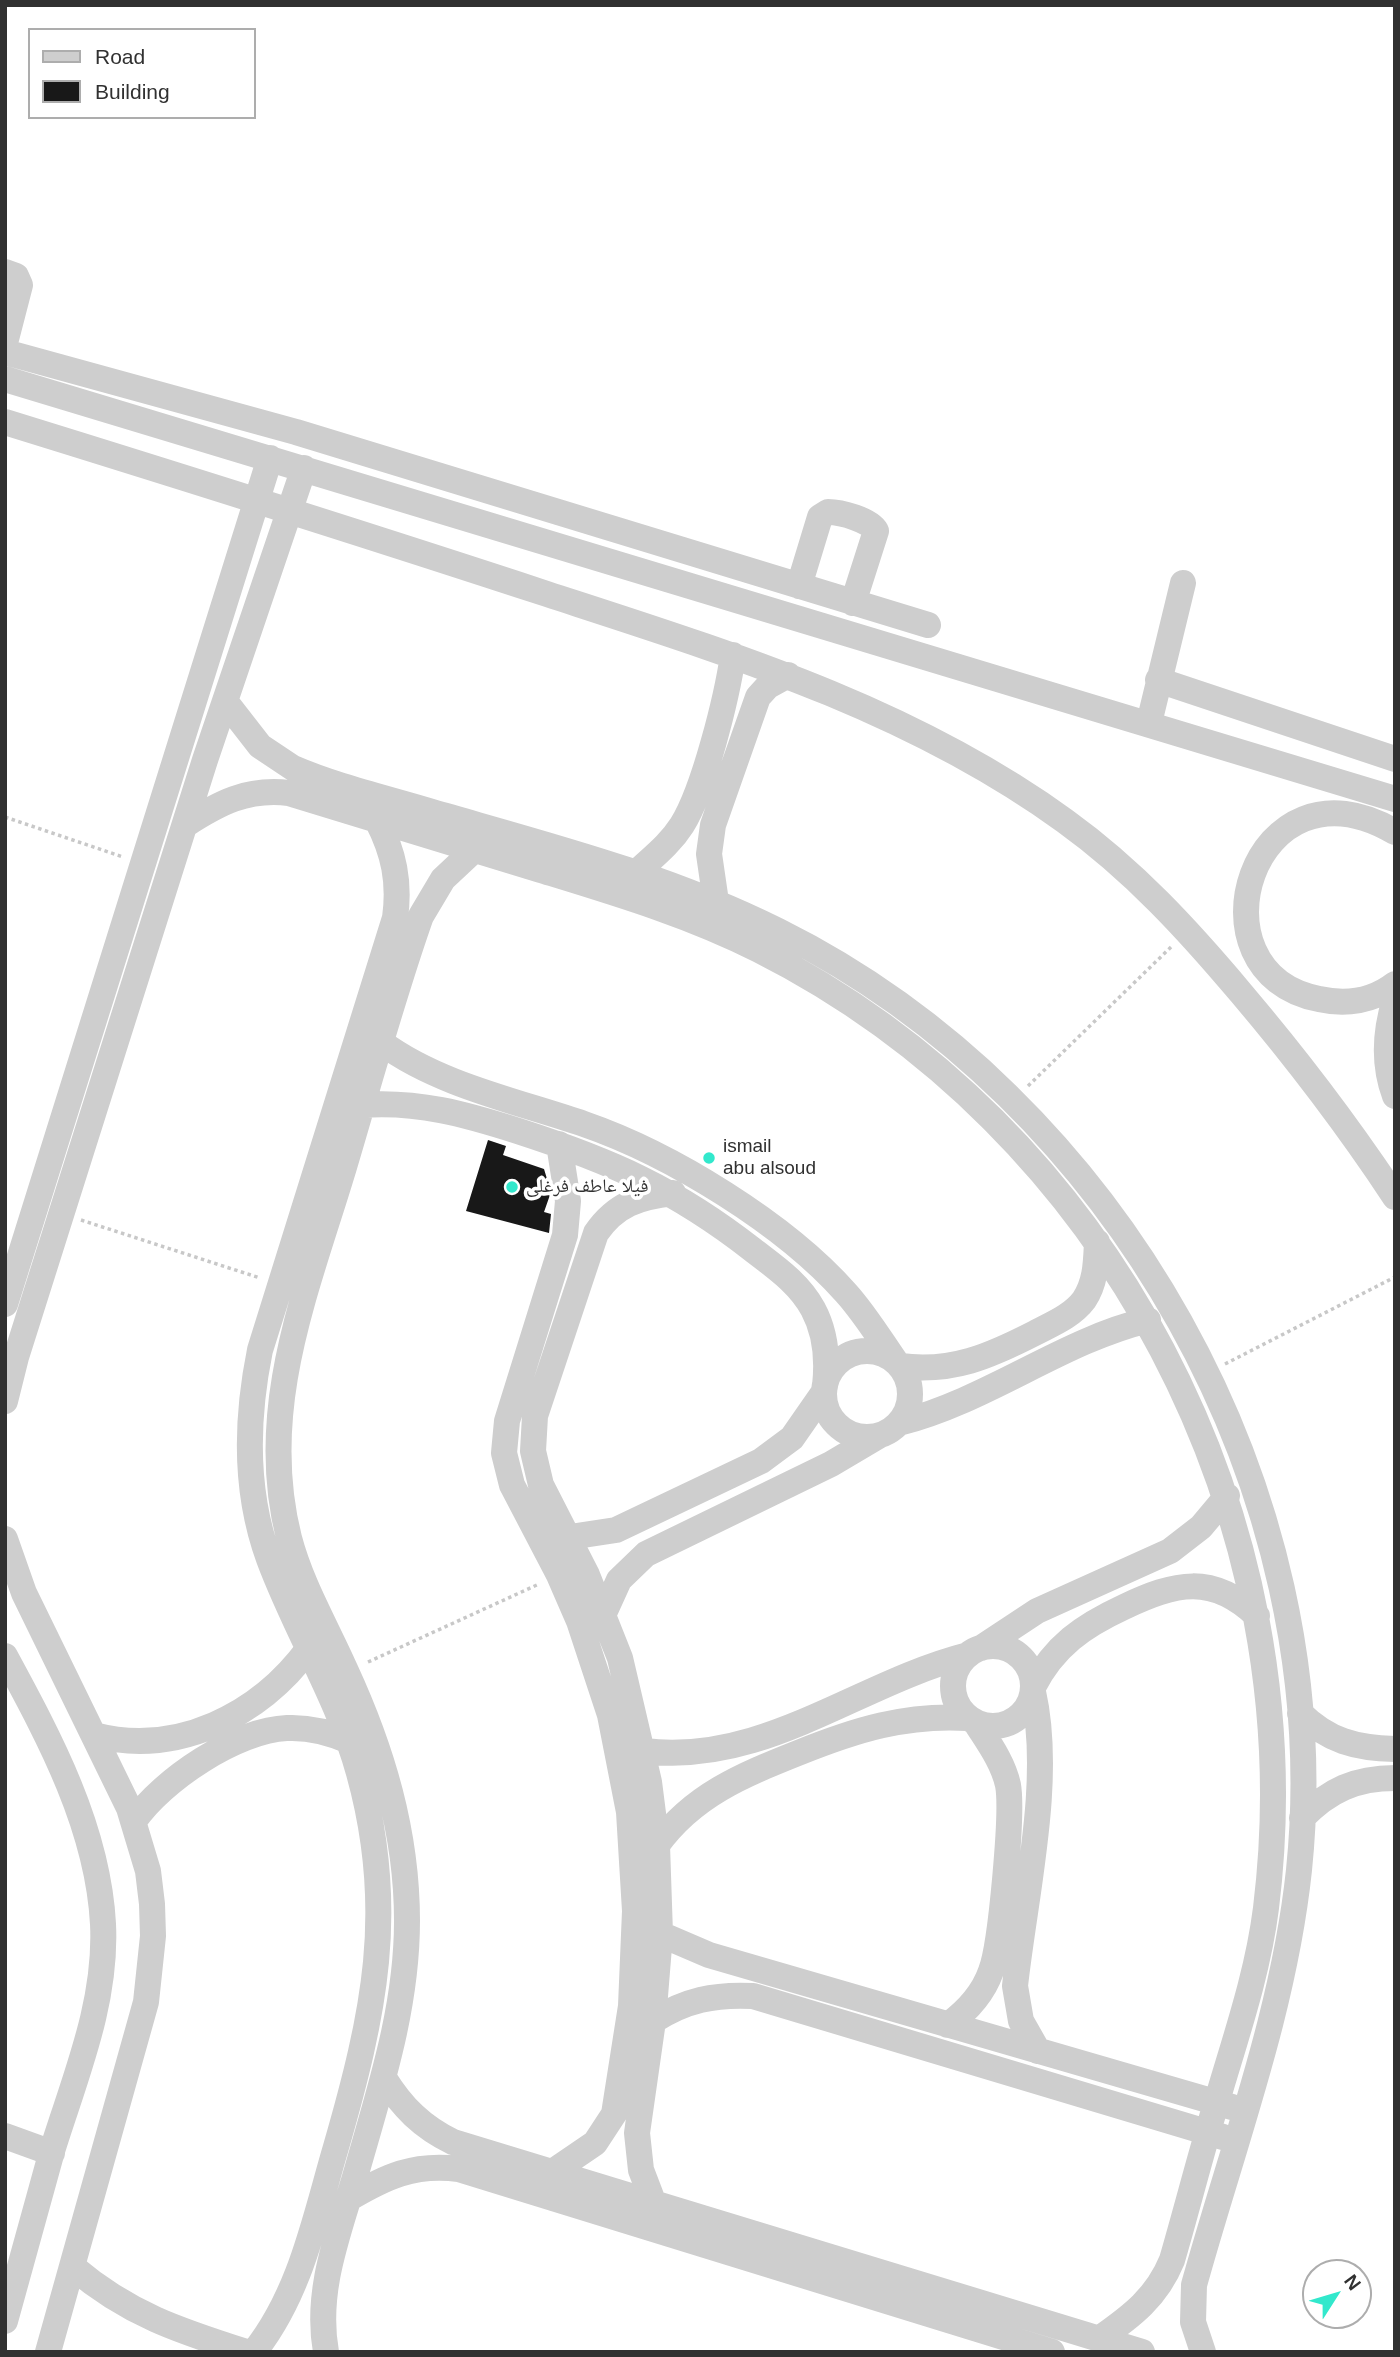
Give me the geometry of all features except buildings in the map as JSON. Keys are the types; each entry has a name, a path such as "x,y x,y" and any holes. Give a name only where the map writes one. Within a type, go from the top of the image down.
{"street":[{"path":"5,272 16,276 20,285 7,325"},
{"path":"5,352 296,432 928,625"},
{"path":"5,379 1149,723 1381,803 1395,832"},
{"path":"5,422 257,499 733,655 876,712 944,746 1065,821 1133,876 1187,931 1331,1103 1395,1197"},
{"path":"5,1401 16,1357 185,825 290,510 287,463 296,432"},
{"path":"5,1304 257,499 287,463"},
{"path":"799,586 820,517 828,512 837,513 871,524 876,531 853,603"},
{"path":"1149,723 1183,583"},
{"path":"637,872 674,836 690,810 727,693 733,655"},
{"path":"716,902 709,854 713,825 758,697 768,686 788,675"},
{"path":"1158,680 1395,759"},
{"path":"225,701 260,747 311,776 637,872 716,902 781,932 844,967 903,1007 960,1052 1014,1100 1053,1140 1122,1229 1152,1276 1205,1374 1246,1467 1287,1613 1300,1713 1302,1818 1294,1906 1283,1973 1194,2285 1193,2322 1203,2352"},
{"path":"185,825 234,797 271,791 289,793 671,910 761,951 847,1001 928,1060 983,1110 1035,1164 1097,1242 1148,1320 1192,1406 1227,1496 1257,1616 1272,1733 1272,1852 1256,1969 1165,2278 1140,2309 1099,2339"},
{"path":"1381,803 1311,817 1290,827 1272,841 1258,859 1249,880 1245,902 1246,925 1253,947 1267,968 1285,985 1308,997 1335,1003 1362,1000 1395,984"},
{"path":"254,2352 277,2321 295,2284 364,2050 372,2011 378,1945 378,1892 369,1813 349,1741 268,1556 250,1468 254,1379 395,918 397,878 393,857 377,820"},
{"path":"326,2352 323,2290 384,2078 399,2015 406,1967 405,1872 388,1779 347,1672 302,1578 290,1544 282,1508 276,1436 286,1364 421,916 443,879 474,849"},
{"path":"1239,991 1267,968"},
{"path":"1395,1000 1387,1029 1386,1058 1395,1096"},
{"path":"382,1043 432,1072 615,1135 694,1175 787,1238 818,1265 864,1315 908,1380 910,1395 907,1410 890,1429 831,1464 646,1554 619,1580 604,1613"},
{"path":"362,1105 411,1103 435,1107 559,1144 610,1162 713,1218 789,1278 803,1293 813,1309 824,1337 827,1366 826,1405 841,1428 867,1437 963,1403 1102,1334 1148,1320"},
{"path":"551,2173 595,2143 614,2114 631,2006 635,1911 629,1812 610,1715 587,1644 559,1575 512,1485 504,1453 507,1421 565,1236 568,1201 559,1144"},
{"path":"654,2204 641,2169 637,2133 653,2021 660,1934 657,1845 644,1751 620,1658 604,1613 570,1537 541,1485 533,1451 535,1416 596,1233 611,1215 629,1201 673,1194"},
{"path":"570,1537 616,1530 761,1461 792,1438 825,1389 837,1364 848,1356 873,1352 898,1364 937,1368 975,1361 1062,1319 1074,1310 1091,1286 1097,1242"},
{"path":"948,2025 979,1995 996,1956 1009,1796 1003,1768 972,1720 957,1703 953,1681 956,1670 975,1651 1037,1611 1170,1551 1201,1527 1227,1496"},
{"path":"5,1539 24,1593 116,1775 134,1821 148,1871 152,1903 151,1969 146,2002 74,2268 48,2352"},
{"path":"657,1845 675,1822 702,1798 747,1773 880,1724 924,1717 972,1720 993,1727 1015,1720 1030,1703 1033,1689 1051,1657 1076,1632 1158,1591 1194,1585 1212,1588 1244,1603 1257,1616"},
{"path":"644,1751 685,1753 747,1744 904,1675 993,1646 1014,1652 1030,1669 1041,1730 1041,1769 1015,1986 1021,2021 1038,2051"},
{"path":"94,1735 140,1743 184,1736 242,1712 261,1699 295,1667 309,1648"},
{"path":"5,1656 49,1741 83,1822 97,1878 103,1923 100,1990 5,2321"},
{"path":"1300,1713 1313,1726 1347,1744 1395,1749"},
{"path":"134,1821 152,1797 172,1779 252,1735 268,1730 302,1728 349,1741"},
{"path":"1302,1818 1334,1791 1354,1782 1395,1778"},
{"path":"660,1934 709,1955 1244,2111"},
{"path":"653,2021 670,2010 710,1996 753,1996 1236,2141"},
{"path":"384,2078 406,2109 436,2134 463,2145 1142,2352"},
{"path":"5,2136 52,2154"},
{"path":"348,2199 382,2179 409,2169 459,2169 1052,2352"},
{"path":"74,2268 96,2286 144,2316 246,2352"}],"path":[{"path":"5,817 143,863"},
{"path":"1014,1100 1187,931"},
{"path":"62,1214 281,1285"},
{"path":"1205,1374 1395,1277"},
{"path":"347,1672 559,1575"}],"place":[{"name":"ismail abu alsoud","path":"709,1158"},
{"name":"فيلا عاطف فرغلى","path":"512,1187"}]}
